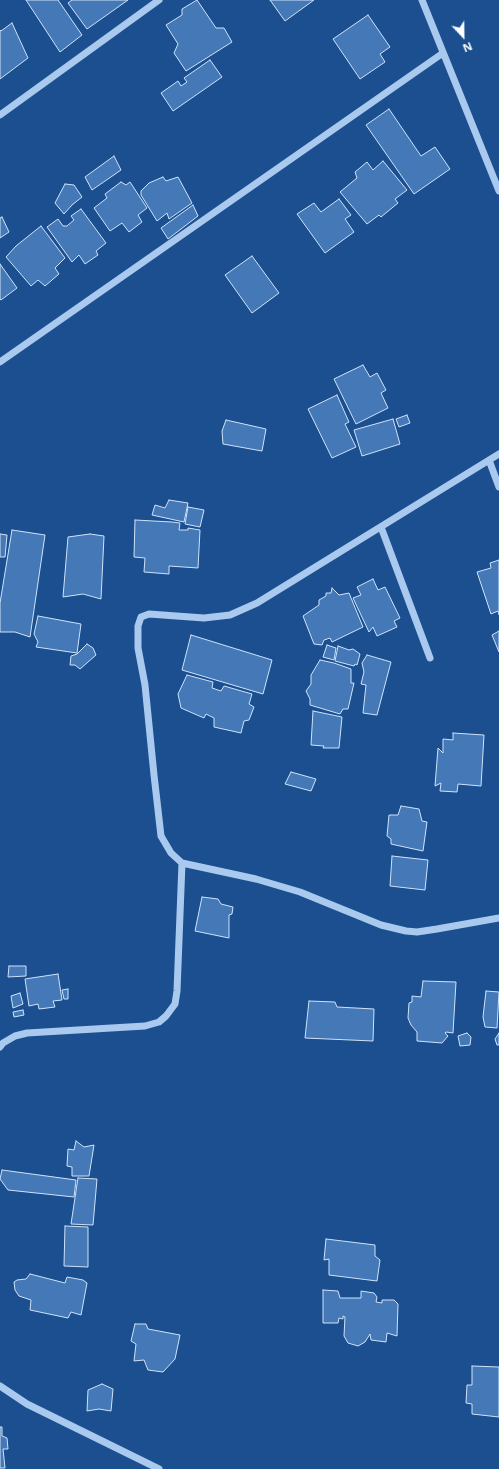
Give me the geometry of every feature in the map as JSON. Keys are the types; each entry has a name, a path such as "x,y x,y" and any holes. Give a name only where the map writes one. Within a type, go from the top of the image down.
{"street":[{"path":"0,115 159,0"},
{"path":"422,0 499,191"},
{"path":"0,362 443,53"},
{"path":"499,454 257,603 230,615 204,618 149,614 141,617 138,626 138,648 145,685 161,836 171,853 182,863 256,879 300,892 380,925 406,931 417,932 499,918"},
{"path":"489,460 499,487"},
{"path":"381,527 430,658"},
{"path":"0,1047 3,1043 15,1036 28,1033 145,1026 159,1022 166,1016 174,1004 177,991 182,863"},
{"path":"0,1386 27,1404 159,1469"}],"building":[{"path":"26,0 58,0 82,35 60,52"},
{"path":"72,0 128,0 87,29 68,3"},
{"path":"197,0 216,28 224,28 232,42 186,71 174,53 178,44 166,25 182,15 182,9"},
{"path":"270,0 314,0 285,21"},
{"path":"368,15 390,47 380,54 385,62 360,79 333,39"},
{"path":"12,23 28,58 0,79 0,30 1,31"},
{"path":"210,60 222,77 173,111 161,93 178,81 181,86 187,82 184,78"},
{"path":"389,109 421,156 435,147 450,169 414,194 366,125"},
{"path":"114,156 121,170 92,190 85,177"},
{"path":"383,161 407,190 395,199 398,203 381,217 379,215 367,224 340,192 357,178 355,172 367,162 373,170"},
{"path":"163,177 166,181 178,177 192,203 169,219 167,213 157,221 141,195 141,191 149,183"},
{"path":"121,182 126,185 130,182 147,208 138,215 142,222 129,232 122,223 110,231 94,208 107,198 105,194"},
{"path":"65,184 74,185 82,197 64,214 55,203"},
{"path":"339,199 351,215 345,219 354,232 325,253 297,214 314,203 321,212"},
{"path":"193,205 198,216 168,239 161,228"},
{"path":"81,209 106,243 96,251 98,255 85,264 79,255 72,262 47,227 58,219 63,226 67,226 74,220 71,216"},
{"path":"2,217 9,232 0,238 0,218"},
{"path":"41,226 65,258 55,268 59,274 45,286 38,280 31,286 6,257 16,246"},
{"path":"252,256 279,293 252,313 225,275"},
{"path":"0,264 17,288 1,300 0,299"},
{"path":"363,365 370,377 377,373 386,390 381,393 388,408 356,424 334,379"},
{"path":"337,395 349,422 345,424 356,447 332,458 308,409"},
{"path":"407,415 410,423 399,427 396,419"},
{"path":"393,419 400,444 362,456 354,430"},
{"path":"226,420 266,429 262,451 223,444 222,431"},
{"path":"169,500 188,503 184,522 152,515 155,505 165,508"},
{"path":"188,507 204,510 200,527 185,524"},
{"path":"135,520 180,523 179,530 188,530 188,528 200,530 198,568 169,566 169,574 144,572 145,558 134,557"},
{"path":"12,530 45,535 30,637 15,632 0,632 0,603"},
{"path":"0,534 7,535 5,557 0,557"},
{"path":"90,534 104,536 101,599 83,594 63,597 68,537"},
{"path":"499,560 499,615 498,611 491,614 477,572 491,568 490,563"},
{"path":"373,579 378,590 385,587 400,618 394,621 397,627 377,636 373,627 369,632 353,598 361,595 357,587"},
{"path":"332,588 339,595 349,593 363,627 332,642 330,638 324,640 322,645 314,644 303,616 319,605 319,600 326,596 326,593 331,593"},
{"path":"38,616 81,624 77,653 36,647 38,642 34,634"},
{"path":"499,631 499,652 492,635"},
{"path":"191,635 272,660 263,694 182,670"},
{"path":"87,644 93,648 96,655 80,669 75,665 70,665 71,656 77,654"},
{"path":"327,645 336,648 334,660 323,657"},
{"path":"338,646 349,650 353,649 360,654 357,665 355,664 354,666 335,661"},
{"path":"367,655 391,662 377,715 363,713 366,685 361,684 364,672 362,663"},
{"path":"320,660 351,669 351,683 354,683 348,709 343,709 340,714 310,705 310,699 306,691 311,684 311,675"},
{"path":"187,675 213,682 212,688 221,691 224,686 252,694 249,704 254,707 249,720 244,721 241,733 214,727 214,718 206,714 204,718 181,708 178,694"},
{"path":"313,711 342,717 339,748 323,748 324,746 311,745"},
{"path":"453,733 484,735 481,786 458,784 457,792 440,791 441,783 435,786 438,748 443,753 443,739 453,740"},
{"path":"291,772 316,779 311,791 285,784"},
{"path":"401,806 419,809 422,821 427,822 423,851 391,844 391,839 387,836 389,815 398,815"},
{"path":"392,856 428,860 425,890 390,886"},
{"path":"202,897 218,899 221,904 233,907 232,914 229,915 229,938 195,931"},
{"path":"9,966 26,966 26,976 8,977"},
{"path":"58,974 62,1000 53,1001 55,1007 39,1009 38,1004 29,1006 25,979"},
{"path":"423,981 456,982 453,1033 446,1032 445,1033 448,1036 442,1043 417,1041 417,1032 411,1025 408,1018 409,1003 412,1002 412,996 421,997"},
{"path":"68,989 68,999 64,999 62,990"},
{"path":"486,991 499,992 497,1028 485,1027 483,1017"},
{"path":"20,993 23,1004 13,1008 11,996"},
{"path":"309,1001 335,1002 337,1007 374,1009 373,1041 305,1038"},
{"path":"23,1010 24,1015 14,1017 13,1012"},
{"path":"467,1033 471,1037 470,1045 460,1046 458,1036"},
{"path":"499,1033 499,1045 497,1045 495,1039"},
{"path":"76,1141 84,1147 94,1145 89,1176 72,1176 72,1167 67,1166 68,1149 74,1150"},
{"path":"2,1170 76,1180 74,1197 8,1190 0,1179"},
{"path":"78,1178 97,1179 93,1225 71,1224"},
{"path":"65,1226 88,1227 88,1267 64,1266"},
{"path":"326,1239 375,1245 375,1256 380,1260 377,1281 329,1275 329,1259 324,1260"},
{"path":"30,1274 65,1283 67,1277 83,1280 87,1283 81,1315 71,1312 68,1318 30,1310 31,1300 19,1296 15,1290 14,1282 17,1280 26,1279"},
{"path":"323,1290 338,1291 340,1298 361,1298 361,1291 374,1293 377,1297 376,1302 382,1303 382,1300 394,1300 398,1304 397,1336 387,1333 386,1342 371,1340 370,1334 365,1342 358,1346 348,1343 344,1336 345,1317 343,1316 343,1319 339,1318 338,1323 323,1323"},
{"path":"135,1324 146,1324 148,1329 180,1335 175,1359 163,1372 148,1370 144,1360 134,1361 136,1344 131,1341"},
{"path":"472,1366 499,1367 499,1417 472,1414 472,1404 466,1403 467,1385 472,1385"},
{"path":"102,1384 113,1389 111,1411 99,1409 87,1411 88,1390"},
{"path":"0,1427 2,1427 2,1436 7,1438 8,1449 3,1449 5,1468 0,1468"}]}
